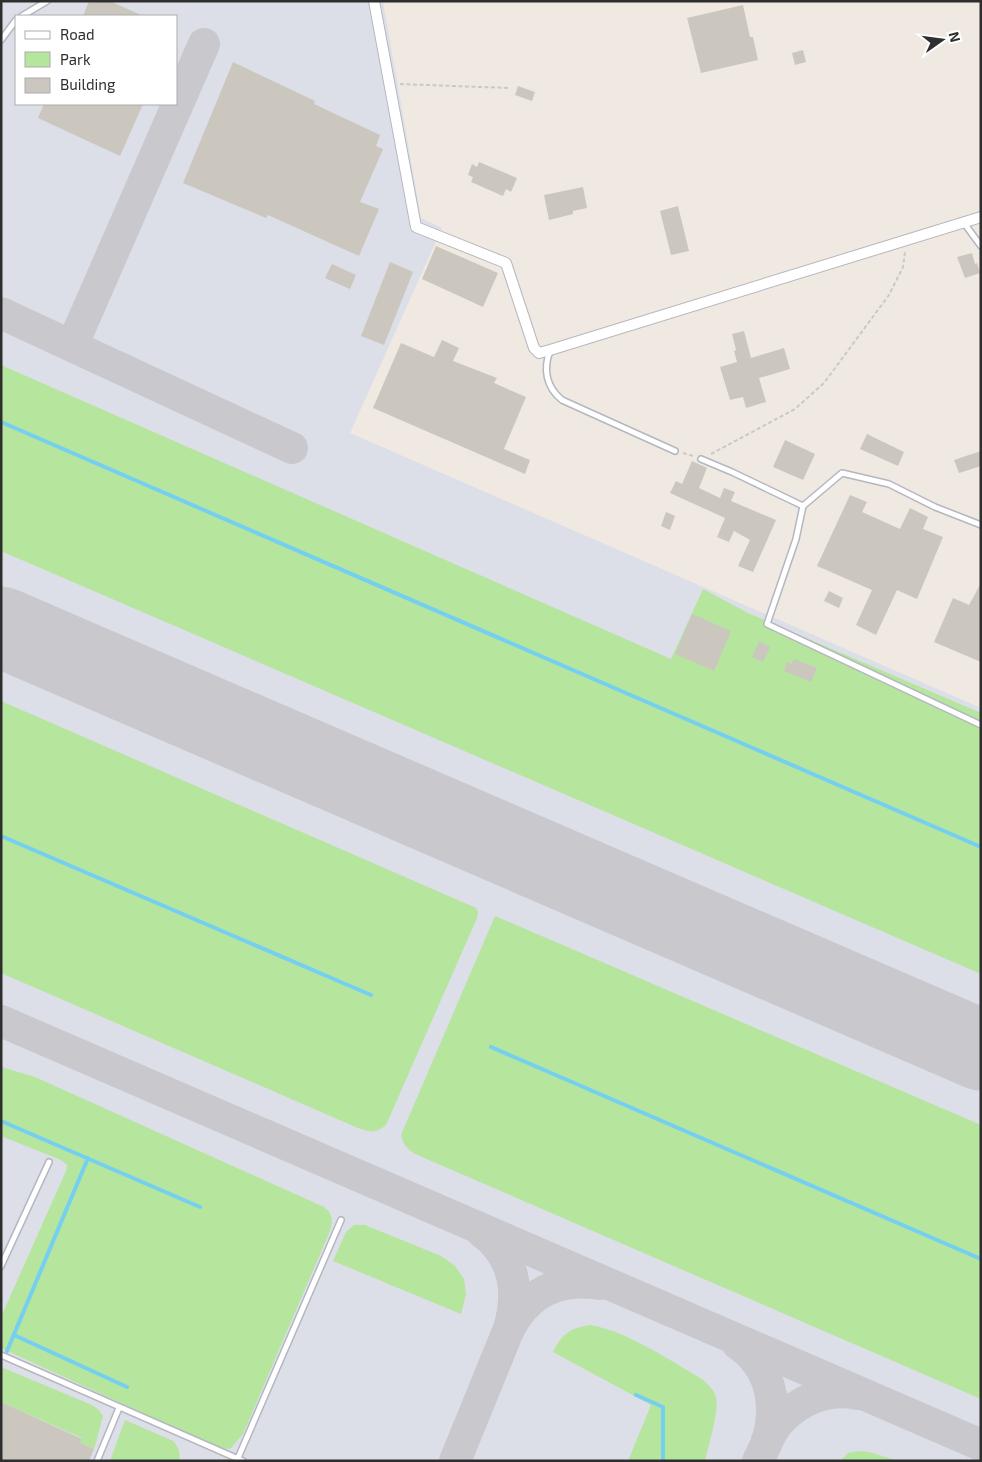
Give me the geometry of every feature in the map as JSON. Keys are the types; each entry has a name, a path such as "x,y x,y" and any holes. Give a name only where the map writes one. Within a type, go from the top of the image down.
{"street":[{"path":"374,1 416,227 506,264 534,348 539,353 981,217"}],"lane":[{"path":"24,15 47,1"},
{"path":"1,40 15,21"},
{"path":"964,222 981,246"},
{"path":"550,350 546,373 555,394 562,400 675,451"},
{"path":"701,459 803,506"},
{"path":"981,525 935,507 888,484 842,474 803,506 796,539 767,624 981,725"},
{"path":"1,1266 48,1162"},
{"path":"1,1355 240,1460 341,1220"},
{"path":"97,1461 119,1408"}],"path":[{"path":"397,84 508,88"},
{"path":"675,451 701,459 795,409 824,383 889,295 903,267 906,240"}],"shaded area":[{"path":"1,1 383,1 421,218 442,228 350,433 981,708 981,1461 1,1461"}],"green space":[{"path":"1,365 671,659 703,589 748,613 981,713 981,974 1,551"},
{"path":"1,701 476,908 477,918 386,1125 379,1130 373,1131 358,1128 1,973"},
{"path":"495,916 981,1125 981,1399 415,1154 408,1148 401,1135"},
{"path":"1,1067 35,1077 324,1207 331,1215 330,1231 243,1434 230,1449 219,1448 1,1348 1,1317 67,1165 61,1160 1,1136"},
{"path":"354,1225 365,1225 441,1256 455,1266 464,1279 466,1294 461,1314 333,1261 346,1232"},
{"path":"590,1325 619,1334 648,1347 702,1379 711,1388 715,1394 716,1408 705,1461 628,1461 651,1405 553,1352 567,1333"},
{"path":"1,1367 92,1405 99,1410 103,1416 94,1449 80,1443 82,1438 1,1402"},
{"path":"125,1420 173,1441 179,1450 179,1461 110,1461"},
{"path":"858,1451 869,1452 899,1461 840,1461 848,1453"}],"building":[{"path":"89,1 110,1 141,15 83,15"},
{"path":"743,5 750,37 753,37 758,60 701,73 687,18"},
{"path":"803,50 806,62 795,65 792,53"},
{"path":"233,62 315,101 314,104 380,135 376,146 383,149 360,202 379,209 359,256 268,215 266,218 183,183"},
{"path":"518,86 535,92 532,101 515,95"},
{"path":"44,105 143,105 120,156 38,118"},
{"path":"479,162 517,178 511,192 506,189 503,196 471,182 473,177 468,175 472,164 477,167"},
{"path":"583,187 587,208 573,211 573,214 549,220 544,195"},
{"path":"678,206 689,251 671,255 660,211"},
{"path":"436,246 498,273 483,307 422,279"},
{"path":"972,253 980,273 965,278 957,257"},
{"path":"390,262 413,272 384,345 361,336"},
{"path":"332,264 356,275 350,289 325,278"},
{"path":"744,331 751,358 784,348 790,369 759,378 766,402 746,408 743,397 730,400 720,367 737,362 732,334"},
{"path":"442,340 459,348 453,361 497,378 494,383 526,397 504,449 530,460 525,474 373,408 401,343 434,357"},
{"path":"867,434 904,452 898,466 860,449"},
{"path":"785,440 815,454 803,480 773,467"},
{"path":"981,451 981,466 959,473 954,460"},
{"path":"692,461 707,468 699,488 720,498 724,488 735,492 731,501 776,520 753,572 738,566 750,540 734,531 729,542 717,537 725,518 670,493 676,481 682,484"},
{"path":"850,495 867,502 862,512 900,529 910,508 928,517 923,529 943,537 917,599 897,590 876,635 856,625 872,590 817,566"},
{"path":"666,512 675,516 670,530 661,526"},
{"path":"981,583 981,662 934,642 953,598 969,605"},
{"path":"829,591 843,598 839,608 824,601"},
{"path":"692,614 731,631 714,671 675,654"},
{"path":"759,641 770,647 763,662 752,657"},
{"path":"794,659 817,668 811,682 784,671 787,662 792,664"},
{"path":"1,1402 82,1439 80,1443 94,1449 89,1461 1,1461"}],"waterway":[{"path":"1,422 981,847"},
{"path":"1,836 371,995"},
{"path":"491,1047 981,1259"},
{"path":"1,1121 200,1207"},
{"path":"7,1351 88,1158"},
{"path":"14,1335 127,1387"},
{"path":"636,1395 663,1407 663,1461"}],"taxiway":[{"path":"178,103 204,44"},
{"path":"72,346 177,105"},
{"path":"1,313 292,448"},
{"path":"1,1021 981,1445"},
{"path":"482,1232 502,1252 512,1275 514,1301 509,1329"},
{"path":"455,1461 508,1331 524,1307 534,1298 557,1286 585,1282 600,1284"},
{"path":"738,1344 758,1363 769,1386 772,1412 771,1425 768,1439 758,1461"},
{"path":"767,1440 778,1423 794,1408 804,1402 835,1392 857,1394"}],"runway":[{"path":"1,627 981,1050"}]}
